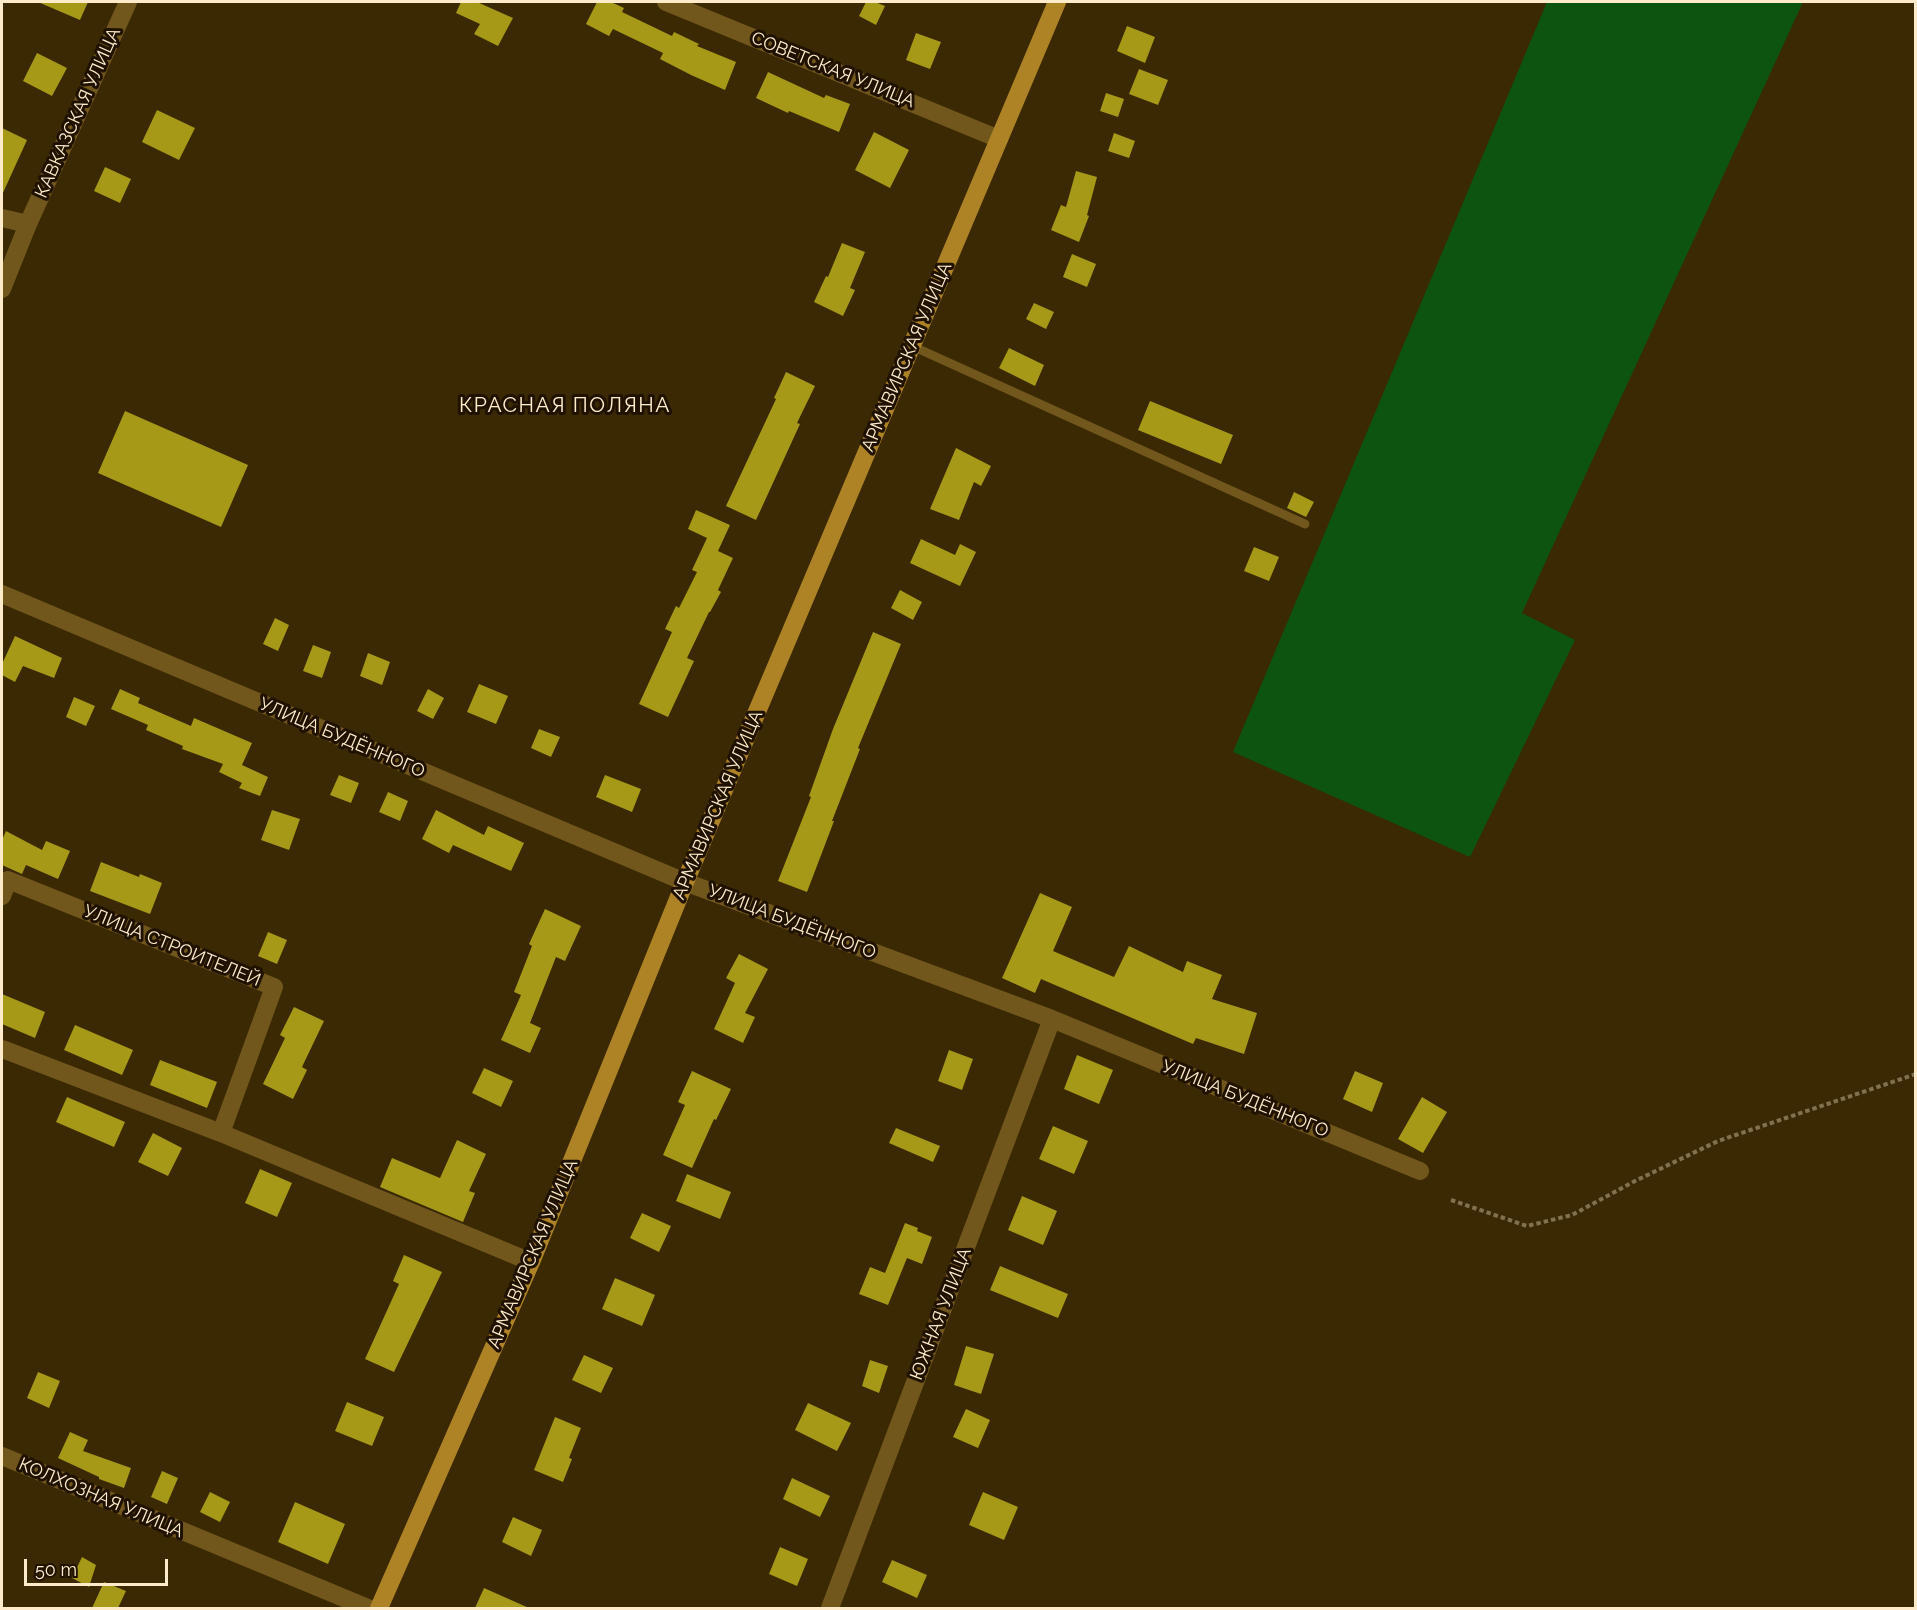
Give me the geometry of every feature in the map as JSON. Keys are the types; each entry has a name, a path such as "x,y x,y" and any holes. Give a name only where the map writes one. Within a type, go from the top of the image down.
{"main road":[{"name":"АРМАВИРСКАЯ УЛИЦА","path":"379,1608 531,1262 685,882 1057,2"}],"street":[{"name":"КАВКАЗСКАЯ УЛИЦА","path":"2,289 28,224 128,2"},
{"name":"СОВЕТСКАЯ УЛИЦА","path":"666,2 999,139"},
{"path":"2,218 28,224"},
{"name":"УЛИЦА БУДЁННОГО","path":"2,594 685,882 1052,1019 1420,1171"},
{"name":"УЛИЦА СТРОИТЕЛЕЙ","path":"2,896 8,880 274,987 221,1133"},
{"name":"ЮЖНАЯ УЛИЦА","path":"830,1608 1052,1019"},
{"path":"2,1049 221,1133 531,1262"},
{"name":"КОЛХОЗНАЯ УЛИЦА","path":"2,1456 368,1608"}],"lane":[{"path":"912,346 1305,524"}],"path":[{"path":"1451,1200 1527,1226 1572,1215 1635,1181 1718,1141 1916,1074"}],"green space":[{"path":"1547,2 1803,2 1522,613 1575,640 1470,857 1233,752"}],"building":[{"path":"38,2 88,2 80,20"},
{"path":"461,2 477,2 513,18 498,46 474,34 480,24 456,13"},
{"path":"597,2 611,2 624,8 622,12 672,36 674,32 699,44 697,46 736,62 725,90 660,59 663,53 613,29 609,36 586,24"},
{"path":"866,2 875,2 885,6 876,25 859,16"},
{"path":"1127,26 1155,37 1145,63 1117,51"},
{"path":"916,33 941,42 930,69 906,60"},
{"path":"37,53 67,68 52,96 23,81"},
{"path":"1139,69 1168,80 1158,105 1129,94"},
{"path":"768,72 824,98 826,95 850,104 839,132 756,98"},
{"path":"1106,93 1124,99 1118,117 1100,111"},
{"path":"157,110 195,128 179,160 142,142"},
{"path":"2,128 27,140 2,195"},
{"path":"874,132 909,150 890,188 855,170"},
{"path":"1114,133 1135,141 1129,158 1108,151"},
{"path":"105,167 131,179 120,203 94,191"},
{"path":"1076,171 1097,177 1087,215 1089,216 1079,242 1051,230 1061,205 1066,207"},
{"path":"842,243 865,252 850,288 855,290 843,316 814,302 826,276 828,277"},
{"path":"1072,254 1096,264 1087,287 1063,277"},
{"path":"1034,303 1054,312 1046,329 1026,319"},
{"path":"1009,348 1044,365 1035,386 999,368"},
{"path":"786,372 815,386 756,520 726,506 776,399 774,398"},
{"path":"1150,401 1233,435 1221,464 1138,430"},
{"path":"125,411 248,465 221,527 98,473"},
{"path":"956,448 991,466 981,486 974,482 959,520 930,509"},
{"path":"1294,492 1314,502 1306,517 1287,508"},
{"path":"696,510 730,525 718,551 733,558 718,590 721,592 687,658 694,661 668,717 639,704 672,632 665,629 676,606 679,608 697,572 692,570 707,538 688,529"},
{"path":"921,539 955,555 960,544 976,552 960,586 910,563"},
{"path":"1254,547 1279,557 1269,581 1244,571"},
{"path":"900,590 922,602 913,620 891,608"},
{"path":"275,618 289,625 278,651 263,644"},
{"path":"873,632 901,644 858,748 860,749 807,892 778,881 811,797 809,796 833,729"},
{"path":"15,636 62,658 54,678 23,666 15,682 2,675 2,664"},
{"path":"313,645 331,652 322,678 303,671"},
{"path":"368,653 390,662 382,685 360,676"},
{"path":"479,684 508,696 496,724 467,712"},
{"path":"120,689 140,698 138,703 191,726 194,718 252,743 242,765 268,777 260,796 239,788 242,783 219,772 223,764 182,749 183,746 146,730 148,725 111,709"},
{"path":"428,689 444,698 433,719 417,711"},
{"path":"74,697 95,706 86,726 66,717"},
{"path":"539,729 560,737 551,757 531,748"},
{"path":"339,775 359,783 351,803 330,795"},
{"path":"605,775 641,789 632,812 596,797"},
{"path":"388,792 408,801 400,821 379,812"},
{"path":"272,810 300,819 289,850 261,840"},
{"path":"436,810 484,835 488,826 524,843 511,871 453,845 449,853 422,839"},
{"path":"6,831 42,850 46,841 70,851 58,879 26,865 22,874 2,865 2,840"},
{"path":"101,862 139,877 140,874 162,883 150,914 90,891"},
{"path":"1040,893 1072,907 1053,951 1114,977 1129,946 1183,972 1187,961 1222,975 1212,999 1257,1013 1244,1054 1196,1038 1193,1044 1041,979 1035,993 1002,978"},
{"path":"545,909 581,926 565,961 556,957 530,1023 541,1028 530,1053 501,1040 521,995 514,992 532,946 529,944"},
{"path":"268,932 287,940 277,964 258,956"},
{"path":"739,954 768,969 745,1013 755,1017 743,1043 714,1029 735,983 726,978"},
{"path":"2,994 45,1012 35,1038 2,1024"},
{"path":"294,1007 324,1021 302,1067 307,1070 293,1099 263,1084 285,1038 280,1035"},
{"path":"75,1025 133,1050 122,1075 64,1050"},
{"path":"949,1050 973,1059 962,1090 938,1081"},
{"path":"1077,1055 1113,1070 1099,1104 1064,1089"},
{"path":"160,1060 217,1082 207,1108 150,1085"},
{"path":"484,1068 513,1081 501,1107 472,1093"},
{"path":"692,1071 731,1089 716,1120 714,1119 692,1168 663,1155 685,1105 678,1102"},
{"path":"1355,1071 1383,1083 1372,1112 1343,1099"},
{"path":"67,1097 125,1122 114,1147 56,1122"},
{"path":"1422,1097 1447,1112 1423,1153 1398,1139"},
{"path":"1053,1126 1088,1141 1074,1174 1039,1159"},
{"path":"896,1128 940,1146 933,1162 889,1143"},
{"path":"153,1133 182,1148 168,1176 138,1162"},
{"path":"457,1140 486,1154 469,1191 475,1193 463,1222 380,1187 392,1158 440,1178"},
{"path":"260,1169 292,1183 277,1217 245,1203"},
{"path":"687,1174 731,1192 720,1219 676,1201"},
{"path":"1022,1196 1057,1211 1043,1245 1008,1230"},
{"path":"642,1213 671,1226 659,1252 630,1238"},
{"path":"905,1223 932,1237 922,1264 907,1258 888,1305 859,1294 870,1267 885,1273"},
{"path":"404,1255 442,1272 394,1372 365,1359 399,1284 393,1281"},
{"path":"1000,1266 1068,1294 1058,1318 990,1290"},
{"path":"615,1278 655,1295 642,1326 602,1309"},
{"path":"966,1346 994,1354 981,1394 954,1385"},
{"path":"584,1355 613,1368 601,1393 572,1380"},
{"path":"870,1360 888,1366 879,1393 862,1386"},
{"path":"38,1372 60,1381 49,1408 27,1398"},
{"path":"347,1402 384,1417 372,1446 335,1431"},
{"path":"808,1403 851,1423 837,1451 795,1430"},
{"path":"966,1409 990,1420 978,1448 953,1437"},
{"path":"555,1417 581,1428 569,1458 572,1459 563,1482 534,1470"},
{"path":"70,1432 88,1440 83,1451 131,1468 124,1488 99,1479 58,1458"},
{"path":"162,1471 178,1478 167,1504 151,1497"},
{"path":"792,1478 830,1496 820,1517 783,1499"},
{"path":"210,1492 230,1502 220,1522 200,1512"},
{"path":"983,1492 1018,1507 1004,1540 969,1525"},
{"path":"295,1502 345,1524 328,1564 278,1542"},
{"path":"513,1517 542,1530 531,1556 502,1542"},
{"path":"780,1547 808,1559 797,1586 769,1574"},
{"path":"82,1557 96,1565 89,1587 72,1578"},
{"path":"892,1560 927,1575 917,1598 882,1582"},
{"path":"104,1582 126,1591 118,1608 92,1608"},
{"path":"484,1588 529,1608 475,1608"}],"district":[{"name":"КРАСНАЯ ПОЛЯНА","path":"565,406"}]}
